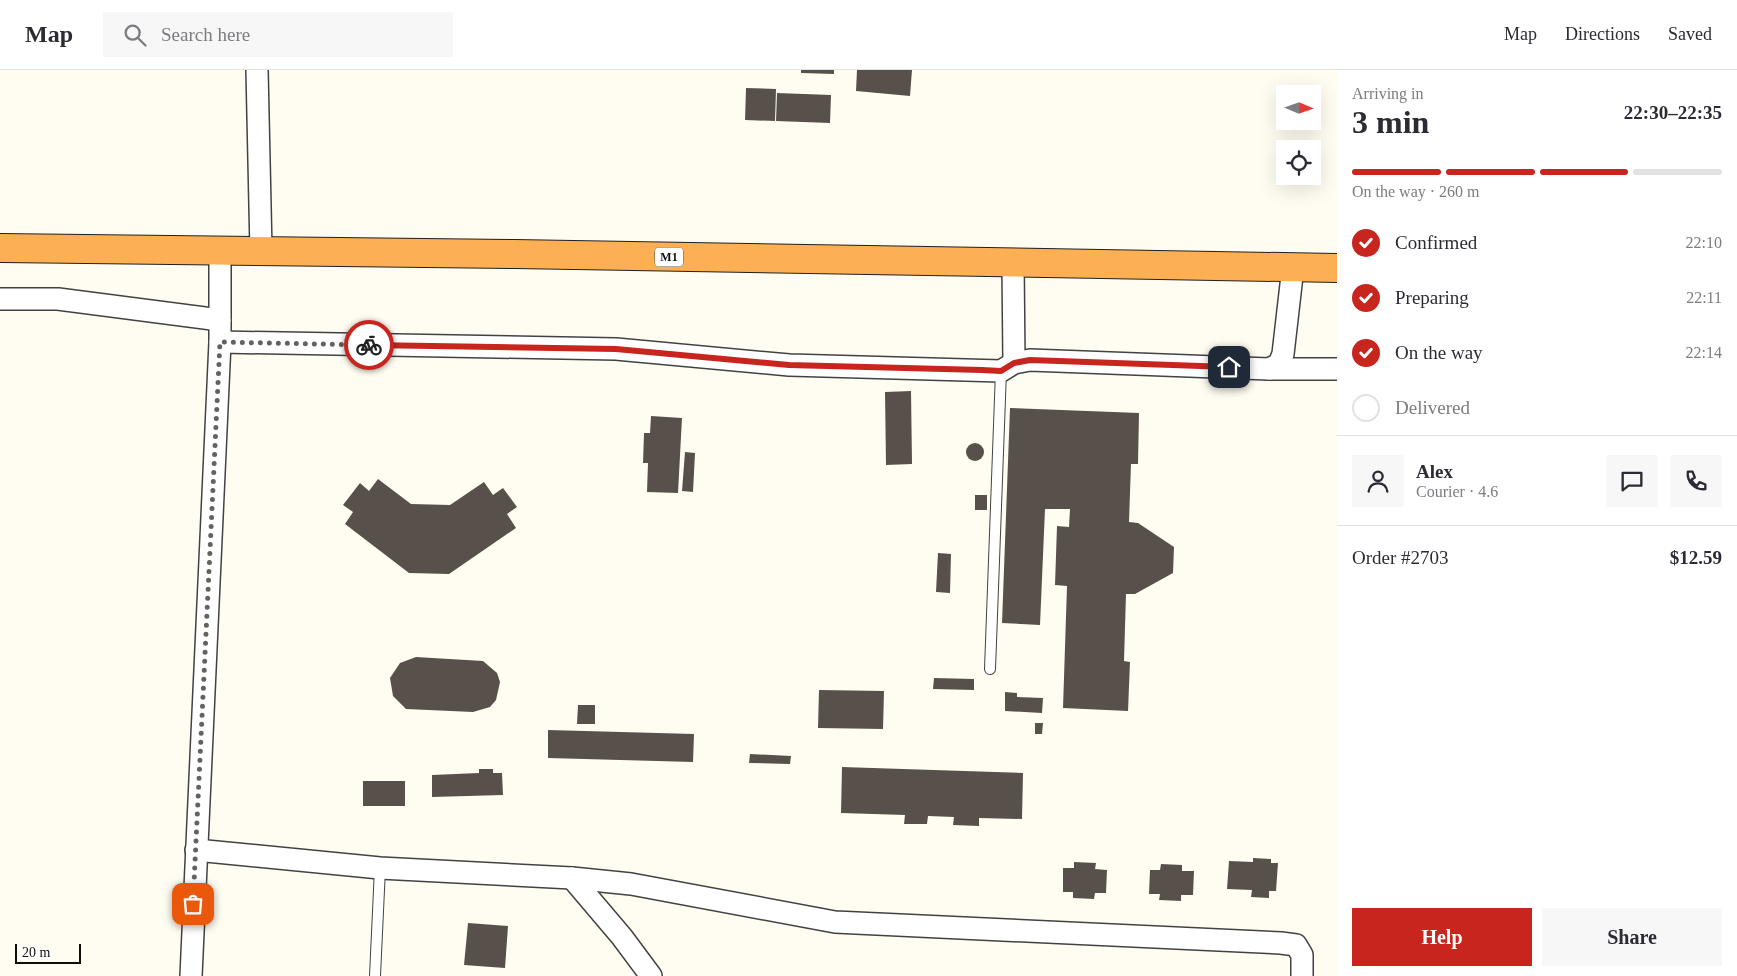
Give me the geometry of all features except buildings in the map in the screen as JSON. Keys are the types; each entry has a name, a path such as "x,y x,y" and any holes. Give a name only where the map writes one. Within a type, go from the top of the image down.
{"highway":[{"name":"M1","path":"0,248 1337,268"}],"street":[{"path":"257,70 261,251"},
{"path":"190,976 220,342 220,252"},
{"path":"1008,367 1013,263"},
{"path":"1269,369 1280,364 1283,354 1293,267"},
{"path":"0,299 58,299 220,320"},
{"path":"220,342 616,349 789,365 1008,367 1030,360 1269,369 1337,369"},
{"path":"196,850 380,868 572,878 631,884 835,922 1281,943 1296,945 1302,955 1302,976"},
{"path":"572,878 622,937 651,976"}],"lane":[{"path":"990,669 1008,367"},
{"path":"375,976 380,868"}],"way so far":[{"path":"193,904 220,342 369,345"}],"route":[{"path":"369,345 616,349 789,365 1001,371 1014,363 1030,360 1229,367"}]}
